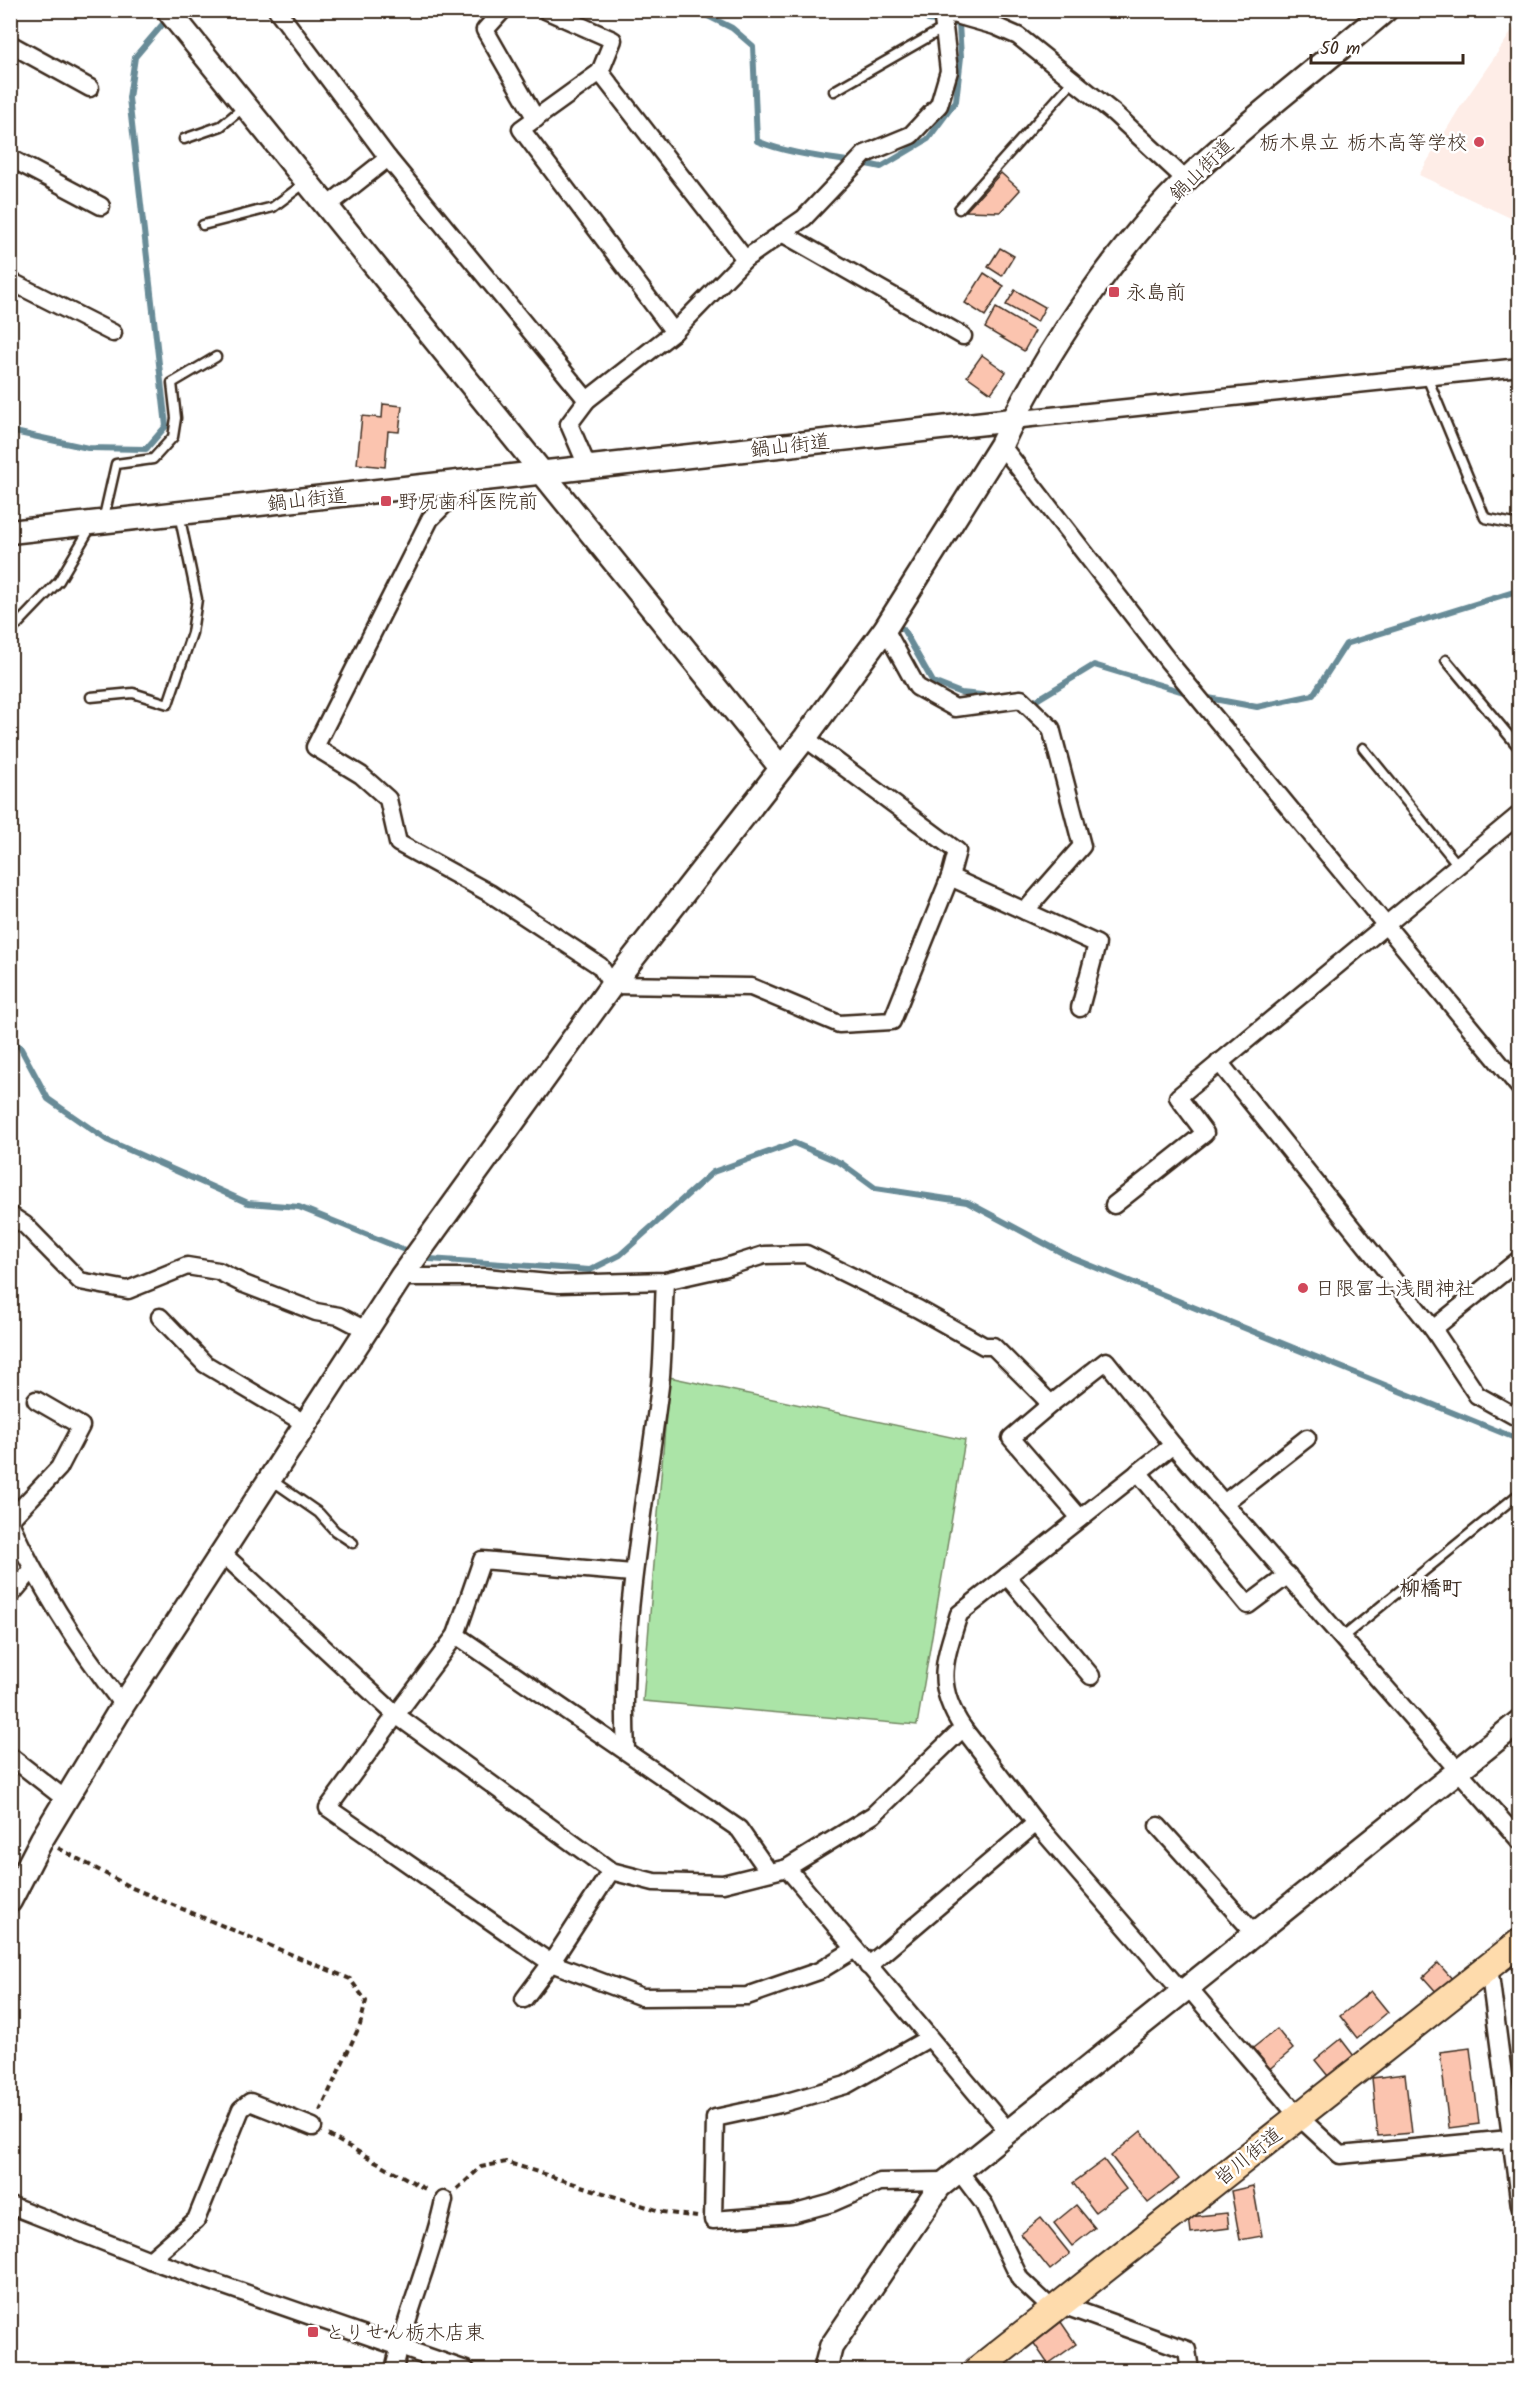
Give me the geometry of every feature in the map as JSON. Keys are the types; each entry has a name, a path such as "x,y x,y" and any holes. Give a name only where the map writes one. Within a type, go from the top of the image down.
{"main road":[{"name":"皆川街道","path":"977,2370 1520,1942"}],"street":[{"path":"168,10 781,768"},
{"path":"278,10 388,158 587,400"},
{"path":"503,10 485,30 536,119"},
{"path":"545,10 613,40 600,72 521,129 674,332"},
{"name":"鍋山街道","path":"10,532 1012,420 1066,332 1102,279 1186,180 1382,12"},
{"path":"588,468 569,424 587,400 674,332 745,260 804,218 865,154 910,135 939,105 949,71 943,16 995,26 1018,36 1074,80 1186,180"},
{"path":"10,44 90,88"},
{"path":"600,72 745,260"},
{"path":"10,158 102,206"},
{"path":"326,207 388,158"},
{"path":"782,233 963,336"},
{"path":"10,281 113,333"},
{"path":"10,1901 65,1799 123,1705 400,1277 612,985 805,738 885,629 1001,445 1012,420 1520,367"},
{"path":"1001,445 1169,662 1384,926 1520,1088"},
{"path":"468,481 430,519 315,747 361,775 388,800 398,843 491,894 600,966 612,985"},
{"path":"885,629 917,687 955,708 1021,699 1051,728 1082,846 1025,910"},
{"path":"612,985 751,987 839,1024 892,1021 950,877 957,851 805,738"},
{"path":"1114,1205 1205,1132 1178,1097 1520,814"},
{"path":"950,877 1097,944 1080,1008"},
{"path":"1219,1062 1433,1329 1477,1395 1520,1419"},
{"path":"10,1215 25,1225 80,1281 128,1290 187,1266 208,1269 218,1271 244,1284 316,1312 339,1316 366,1330"},
{"path":"400,1277 485,1276 559,1284 665,1281 723,1268 764,1255 806,1254 918,1309 984,1346 993,1346 1051,1404"},
{"path":"1433,1329 1520,1259"},
{"path":"626,1750 623,1702 632,1573 660,1384 665,1281"},
{"path":"160,1317 205,1364 306,1424"},
{"path":"1080,1518 1011,1438 1106,1361 1173,1445 1520,1841"},
{"path":"36,1400 81,1426 59,1468 10,1521 32,1570 66,1627 123,1705"},
{"path":"1224,1503 1307,1438"},
{"path":"1173,1445 959,1614 946,1655 945,1695 963,1728 1036,1823 1298,2116 1340,2155 1515,2139"},
{"path":"1138,1472 1248,1605 1288,1575"},
{"path":"222,1552 396,1715 611,1870 654,1882 723,1884 787,1868 873,1815 963,1728"},
{"path":"632,1573 482,1560 456,1635 328,1808 551,1963 642,1997 747,1996 819,1971 855,1950"},
{"path":"10,1596 32,1570"},
{"path":"1007,1576 1091,1676"},
{"path":"456,1635 739,1829 769,1872"},
{"path":"825,2370 831,2347 939,2187 1520,1721"},
{"path":"10,1756 65,1799"},
{"path":"868,1966 1036,1823"},
{"path":"1158,1826 1255,1934"},
{"path":"787,1868 1008,2131"},
{"path":"524,1999 551,1963 611,1870"},
{"path":"1488,1967 1515,2139 1520,2206"},
{"path":"929,2038 846,2085 780,2104 715,2118 713,2220 792,2214 832,2203 880,2182 952,2176 984,2204 1020,2279 1058,2308 1187,2350 1190,2370"},
{"path":"150,2260 196,2220 241,2109 250,2102 313,2127"},
{"path":"394,2370 399,2348 438,2231 444,2200"},
{"path":"10,2205 150,2260 466,2370"}],"lane":[{"path":"834,91 943,16"},
{"path":"958,209 1074,80"},
{"path":"184,139 221,126 244,106"},
{"path":"203,225 273,207 306,183"},
{"path":"10,632 59,580 98,522 116,464 153,459 173,437 176,418 172,383 216,357"},
{"path":"1427,377 1485,518 1514,524 1520,520"},
{"path":"91,697 133,693 168,704 192,633 197,599 179,513"},
{"path":"1446,660 1520,749"},
{"path":"1363,748 1458,865"},
{"path":"270,1479 320,1512 335,1531 353,1543"},
{"path":"1343,1637 1520,1493"}],"path":[{"path":"42,1839 130,1887 350,1979 366,2001 360,2025 313,2127 444,2200 481,2167 506,2162 663,2212 713,2220"}],"shaded area":[{"name":"栃木県立 栃木高等学校","path":"1519,21 1519,222 1419,175 1459,109"}],"green space":[{"path":"669,1377 965,1440 917,1725 643,1701"}],"building":[{"path":"1001,173 1020,190 1000,212 966,211"},
{"path":"1000,248 1014,256 1002,276 988,267"},
{"path":"984,273 1004,286 985,316 965,303"},
{"path":"1015,290 1045,307 1037,322 1006,305"},
{"path":"996,308 1035,331 1024,351 985,328"},
{"path":"982,355 1006,372 991,393 967,376"},
{"path":"383,404 402,406 399,432 388,431 385,467 357,464 362,416 382,418"},
{"path":"1520,1951 1520,1979 1506,1962"},
{"path":"1438,1963 1454,1981 1439,1995 1423,1977"},
{"path":"1371,1991 1388,2012 1357,2038 1340,2016"},
{"path":"1277,2029 1293,2049 1266,2072 1249,2051"},
{"path":"1341,2039 1357,2060 1332,2081 1315,2060"},
{"path":"1470,2048 1479,2124 1449,2128 1440,2052"},
{"path":"1405,2074 1412,2133 1378,2136 1372,2078"},
{"path":"1141,2131 1179,2179 1148,2203 1111,2156"},
{"path":"1104,2160 1126,2189 1095,2212 1073,2183"},
{"path":"1253,2186 1262,2236 1240,2240 1231,2191"},
{"path":"1076,2205 1095,2228 1072,2246 1054,2223"},
{"path":"1227,2213 1229,2228 1191,2233 1189,2217"},
{"path":"1041,2218 1070,2254 1050,2270 1021,2234"},
{"path":"1061,2322 1076,2344 1048,2364 1033,2342"}],"waterway":[{"path":"696,10 732,28 753,46 757,141 787,151 881,167 928,139 956,101 961,57 959,24 928,20 926,10"},
{"path":"10,431 88,448 146,449 166,426 129,98 135,57 168,18"},
{"path":"1203,697 1257,707 1313,695 1346,644 1520,590"},
{"path":"903,629 933,682 961,693 992,696"},
{"path":"1029,700 1035,701 1094,665 1190,694"},
{"path":"10,1040 20,1047 48,1099 107,1140 248,1203 299,1207 412,1253"},
{"path":"422,1256 429,1259 590,1270 620,1255 713,1172 794,1143 841,1163 875,1188 967,1202 1070,1257 1520,1440"}],"place":[{"name":"栃木県立 栃木高等学校","path":"1479,142"},
{"name":"永島前","path":"1114,292"},
{"name":"野尻歯科医院前","path":"386,501"},
{"name":"日限冨士浅間神社","path":"1303,1288"},
{"name":"とりせん栃木店東","path":"313,2332"}],"district":[{"name":"柳橋町","path":"1431,1588"}]}
